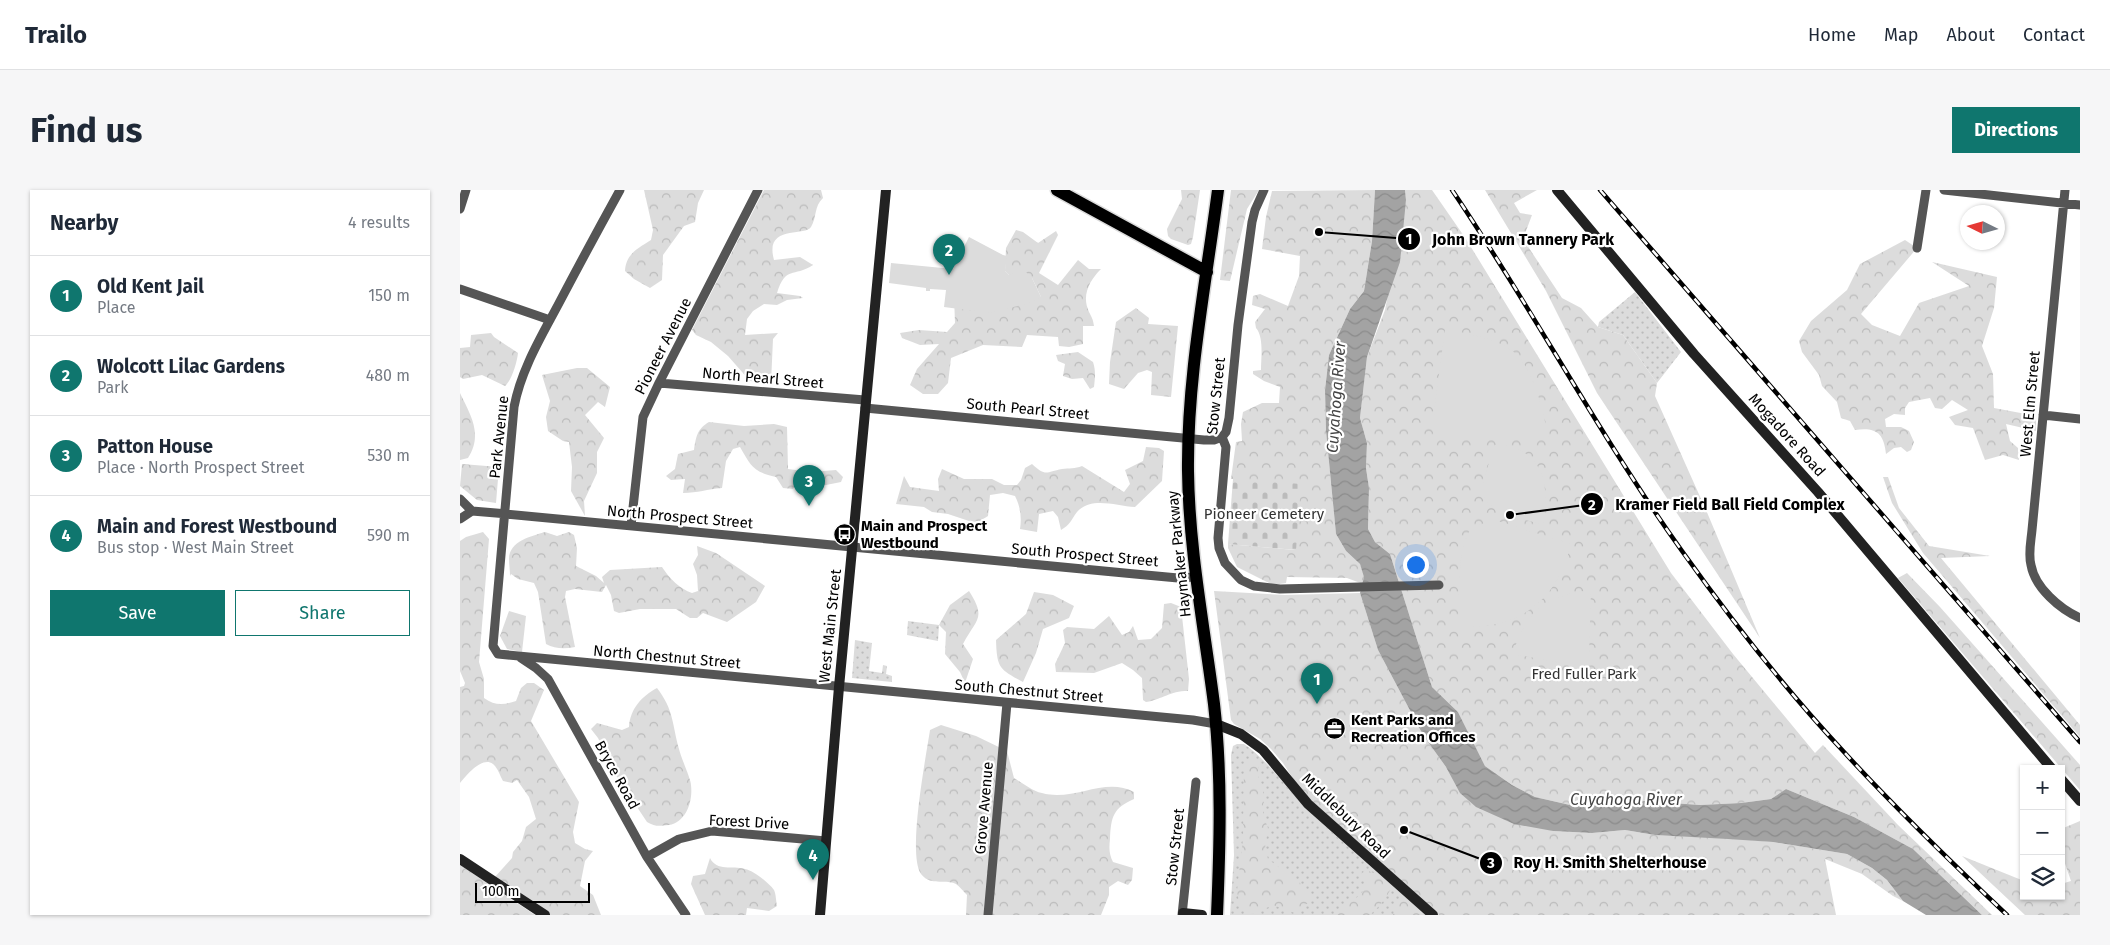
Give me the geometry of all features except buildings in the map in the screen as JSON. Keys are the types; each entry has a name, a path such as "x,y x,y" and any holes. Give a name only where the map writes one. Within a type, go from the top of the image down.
{"main road":[{"path":"1057,190 1207,272"},
{"name":"Haymaker Parkway","path":"1217,915 1221,807 1216,724 1195,577 1189,511 1188,438 1196,348 1218,190"}],"street":[{"path":"460,209 466,190"},
{"name":"Park Avenue","path":"494,651 504,514 516,396 522,378 550,320 620,190"},
{"name":"Pioneer Avenue","path":"631,526 643,417 758,190"},
{"name":"West Main Street","path":"820,915 839,687 886,190"},
{"name":"Stow Street","path":"1264,190 1255,210 1250,230 1229,418 1226,432 1222,437 1226,450 1218,538 1222,557 1228,568 1241,580 1264,588 1439,585"},
{"name":"Mogadore Road","path":"1557,190 1694,354 1818,492 2049,765"},
{"path":"1918,248 1926,190"},
{"path":"1944,190 2080,205"},
{"name":"West Elm Street","path":"2065,190 2030,565 2047,593 2064,609 2080,618"},
{"path":"460,289 550,320"},
{"name":"North Pearl Street","path":"659,383 865,404"},
{"name":"South Pearl Street","path":"865,404 1188,438 1214,440 1222,437"},
{"path":"2043,415 2080,419"},
{"path":"460,499 472,511 460,519"},
{"name":"North Prospect Street","path":"472,511 852,547"},
{"name":"South Prospect Street","path":"852,547 1171,577 1195,577"},
{"name":"North Chestnut Street","path":"494,651 498,654 518,657 839,687"},
{"name":"Bryce Road","path":"518,657 536,668 548,679 647,857 686,915"},
{"path":"548,679 547,669 549,665 557,660"},
{"name":"South Chestnut Street","path":"839,687 1193,720 1216,724"},
{"name":"Grove Avenue","path":"988,915 1007,703"},
{"name":"Middlebury Road","path":"1216,724 1241,734 1258,746 1308,804 1432,915"},
{"name":"Stow Street","path":"1182,914 1196,782"},
{"path":"2065,784 2080,801"},
{"name":"Forest Drive","path":"647,857 679,839 712,831 826,841"},
{"path":"460,859 544,915"},
{"path":"1182,914 1202,915"}],"green space":[{"path":"644,190 704,190 698,203 695,222 684,226 663,255 662,280 650,288 634,279 625,271 630,256 651,240 653,230"},
{"path":"764,190 821,190 823,198 818,205 811,227 807,230 780,236 775,241 772,249 774,260 800,257 813,265 787,275 780,284 777,293 803,298 787,300 777,305 764,304 753,311 747,319 745,335 778,333 773,339 771,383 750,381 728,356 711,342 696,335 692,330"},
{"path":"1181,190 1200,190 1193,237 1191,244 1188,245 1171,239 1168,236 1167,229 1182,199"},
{"path":"1231,190 1259,190 1247,209 1230,281 1220,280"},
{"path":"1375,190 1372,241 1364,291 1350,309 1329,355 1325,390 1326,431 1336,534 1346,551 1360,564 1365,577 1363,584 1347,578 1287,577 1286,583 1273,585 1237,567 1228,548 1228,544 1295,550 1231,479 1236,442 1242,441 1241,424 1243,412 1262,403 1279,403 1280,387 1264,381 1253,374 1253,371 1261,370 1262,354 1259,332 1255,322 1265,309 1252,305 1253,296 1260,294 1288,306 1299,276 1300,256 1262,249 1272,191"},
{"name":"Fred Fuller Park","path":"1405,190 1432,190 1466,239 1671,573 1733,654 1815,753 1823,745 1898,825 1992,915 1982,915 1913,849 1854,817 1786,789 1771,799 1741,803 1700,805 1644,801 1570,805 1535,797 1512,785 1485,766 1458,712 1432,687 1390,554 1375,542 1368,529 1367,443 1360,418 1367,357 1385,310 1406,200"},
{"path":"1485,190 1537,190 1514,203 1520,213 1532,215 1523,239 1562,298 1581,308 1598,327 1623,335 1657,383 1655,396 1760,638 1597,393 1546,291"},
{"path":"1016,230 1023,232 1038,243 1056,231 1058,235 1039,273 1058,285 1078,260 1089,269 1101,269 1090,283 1086,294 1087,306 1094,326 1083,326 1083,344 1069,347 1059,346 1058,337 1027,335 1022,347 983,345 951,358 948,383 938,394 923,394 910,385 917,369 939,344 920,345 902,338 900,333 919,330 947,332 955,323 953,270 1041,297 1032,278 1009,275 1005,271 1006,248"},
{"path":"969,237 1007,256 1005,271 1009,275 1022,268 1032,278 1041,297 1032,302 990,313 944,307 946,290 930,289 930,291 926,291 926,288 889,283 891,263 953,269"},
{"path":"1905,240 1917,248 1861,314 1872,325 1900,336 1919,303 1969,286 1932,262 1997,277 1994,308 1982,346 1993,374 1994,408 2036,416 2036,431 2006,424 2010,441 2018,448 2019,460 2003,455 1985,460 1973,428 1955,425 1949,417 1968,410 1952,400 1942,409 1935,408 1930,398 1909,402 1905,408 1905,415 1894,414 1885,419 1886,427 1901,427 1909,431 1914,442 1911,450 1907,452 1901,447 1894,448 1886,454 1883,441 1878,433 1862,429 1855,430 1850,421 1841,418 1837,402 1822,386 1819,375 1802,352 1799,341 1811,321 1847,290 1860,264"},
{"path":"1635,292 1681,352 1657,383 1623,335 1598,327 1599,322"},
{"path":"1136,308 1149,318 1148,324 1178,326 1171,397 1151,395 1152,372 1147,370 1138,373 1124,389 1109,384 1116,322"},
{"path":"1445,329 1479,336 1496,342 1519,357 1532,378 1537,391 1549,440 1455,440 1433,420"},
{"path":"491,333 518,353 512,375 505,386 482,375 463,379 460,377 460,348 470,347 471,335"},
{"path":"1078,352 1093,362 1095,371 1094,387 1090,389 1083,378 1072,379 1063,376 1065,364 1058,361 1056,355"},
{"path":"577,368 587,368 610,387 605,407 598,402 585,415 604,438 597,452 597,473 584,501 585,516 571,491 572,467 569,442 563,441 548,431 546,417 550,401 542,375"},
{"path":"460,393 474,425 475,441 468,458 460,460"},
{"path":"709,422 744,426 774,424 787,427 788,469 811,472 836,470 843,477 841,482 826,485 797,481 793,489 783,488 776,477 757,470 747,459 740,447 733,449 726,461 722,488 683,493 685,479 671,480 666,476 675,469 678,454 694,450 698,434"},
{"path":"1495,445 1507,446 1525,453 1539,469 1543,479 1546,502 1543,525 1506,514 1489,504 1483,488"},
{"path":"1146,447 1159,448 1164,451 1162,481 1135,507 1104,503 1089,504 1077,512 1061,530 1058,517 1053,511 1039,514 1037,532 1020,529 1020,512 1015,496 1003,493 990,495 988,516 980,521 972,522 948,514 932,512 924,507 896,504 904,476 910,487 939,491 938,479 942,469 964,479 992,479 1004,485 1017,485 1025,468 1032,464 1043,472 1082,466 1124,492 1130,484 1125,470 1143,461"},
{"path":"462,464 499,467 496,503 477,500 460,486"},
{"path":"1883,477 1888,477 1899,508 1929,546 1990,556 1941,558 2080,725 2080,737 1923,553 1892,503"},
{"name":"Pioneer Cemetery","path":"1233,479 1301,484 1296,550 1228,544"},
{"path":"1490,522 1501,522 1571,544 1565,564 1556,582 1545,597 1531,609 1516,618 1479,626 1458,626 1459,576 1462,551 1471,528"},
{"path":"483,532 489,539 479,662 484,679 484,698 500,704 516,701 521,688 527,683 534,683 544,690 531,721 579,802 573,832 575,843 593,851 585,861 580,886 593,895 601,915 550,915 494,878 512,858 513,852 522,841 526,827 536,819 529,797 517,780 512,783 503,781 495,766 491,763 486,762 476,767 460,783 460,687 464,686 465,683 460,671 460,541 466,537"},
{"path":"545,532 557,536 569,532 574,535 577,548 576,566 596,576 604,583 602,577 610,570 662,567 671,579 683,589 692,593 698,591 697,575 693,564 698,555 697,546 716,553 765,586 756,602 727,622 703,613 697,618 690,618 676,609 640,609 619,613 614,611 611,595 606,585 602,592 575,589 566,591 565,597 575,647 553,647 546,644 538,592 534,583 518,579 511,574 510,576 509,559 513,548 522,540"},
{"path":"1907,573 1940,607 2080,765 2080,790 2065,773 2065,765 2059,765 1898,578"},
{"path":"1591,590 1590,659 1587,666 1580,668 1578,666 1513,654 1524,626 1540,608 1562,596"},
{"path":"969,591 977,608 978,619 963,644 973,659 965,683 960,672 945,654 946,632 939,625 950,605"},
{"path":"1214,591 1285,595 1360,593 1378,650 1423,735 1446,767 1553,831 1592,833 1625,830 1655,835 1729,838 1773,842 1847,854 1872,868 1887,880 1903,901 1862,874 1825,859 1836,915 1439,915 1315,804 1297,785 1283,763 1271,749 1260,739 1234,724 1231,720"},
{"path":"1034,592 1053,595 1074,606 1069,618 1043,629 1036,653 1023,682 1001,667 997,657 996,640 1026,614"},
{"path":"1171,603 1181,607 1189,679 1188,691 1176,692 1146,702 1143,700 1142,678 1122,663 1094,673 1056,672 1055,664 1065,643 1063,630 1067,627 1094,629 1109,616 1122,635 1129,632 1133,626 1138,640 1151,639 1162,628 1164,604"},
{"path":"509,611 526,616 522,652 507,649 500,636"},
{"path":"908,621 939,625 938,641 907,635"},
{"path":"855,640 872,643 869,671 882,673 883,665 887,666 886,674 892,676 892,682 852,678"},
{"path":"657,688 670,710 680,753 691,782 691,798 684,816 675,823 660,826 647,822 617,777 598,738 591,729 597,723 622,730 629,727 634,709 646,695"},
{"path":"941,725 976,736 1007,751 1014,778 1038,792 1054,795 1112,787 1134,792 1134,799 1127,802 1114,814 1109,845 1113,862 1133,868 1132,880 1128,885 1118,881 1109,887 1109,895 1101,915 966,915 967,895 956,884 929,880 921,874 917,863 916,847 922,782 930,730"},
{"path":"1244,744 1262,759 1308,810 1426,915 1230,915 1234,855 1231,755 1233,746"},
{"path":"1251,758 1257,760 1259,765 1258,776 1263,787 1263,815 1268,828 1265,848 1268,859 1300,883 1308,892 1311,902 1300,907 1300,915 1273,905 1253,914 1246,913 1239,902 1237,891 1243,839 1244,767 1247,760"},
{"path":"2080,821 2080,915 2025,915 1962,856 2020,879 2020,900 2065,900 2065,883 2071,881 2065,864 2065,827"},
{"path":"710,858 721,867 745,869 761,877 774,890 777,906 769,911 747,908 746,915 705,915 691,884 693,876 705,874"},
{"path":"460,865 535,915 460,915"},
{"path":"1366,870 1384,877 1393,885 1386,897 1370,915 1335,915 1360,895 1366,885 1361,872"},
{"path":"1404,898 1408,899 1426,915 1393,915 1395,907"}],"water":[{"name":"Cuyahoga River","path":"1375,190 1405,190 1406,200 1400,262 1367,357 1360,418 1367,443 1368,529 1375,542 1390,554 1432,687 1458,712 1485,766 1512,785 1535,797 1570,805 1644,801 1700,805 1741,803 1771,799 1786,789 1854,817 1913,849 1982,915 1926,915 1903,901 1887,880 1872,868 1847,854 1773,842 1655,835 1625,830 1592,833 1553,831 1514,824 1476,807 1460,793 1446,767 1423,735 1378,650 1360,593 1364,577 1360,564 1346,551 1336,534 1326,431 1325,390 1329,355 1350,309 1364,291 1372,241"}],"railway":[{"path":"1452,190 1622,462 1682,551 1740,629 1801,704 1864,773 1924,835 2007,915"},
{"path":"1600,190 2080,742"}],"place":[{"name":"John Brown Tannery Park","path":"1319,232"},
{"name":"Wolcott Lilac Gardens","path":"949,275"},
{"name":"Patton House","path":"809,506"},
{"name":"Kramer Field Ball Field Complex","path":"1510,515"},
{"name":"Main and Prospect Westbound","path":"845,535"},
{"name":"Old Kent Jail","path":"1317,704"},
{"name":"Kent Parks and Recreation Offices","path":"1335,729"},
{"name":"Roy H. Smith Shelterhouse","path":"1404,830"},
{"name":"Main and Forest Westbound","path":"813,880"}]}
